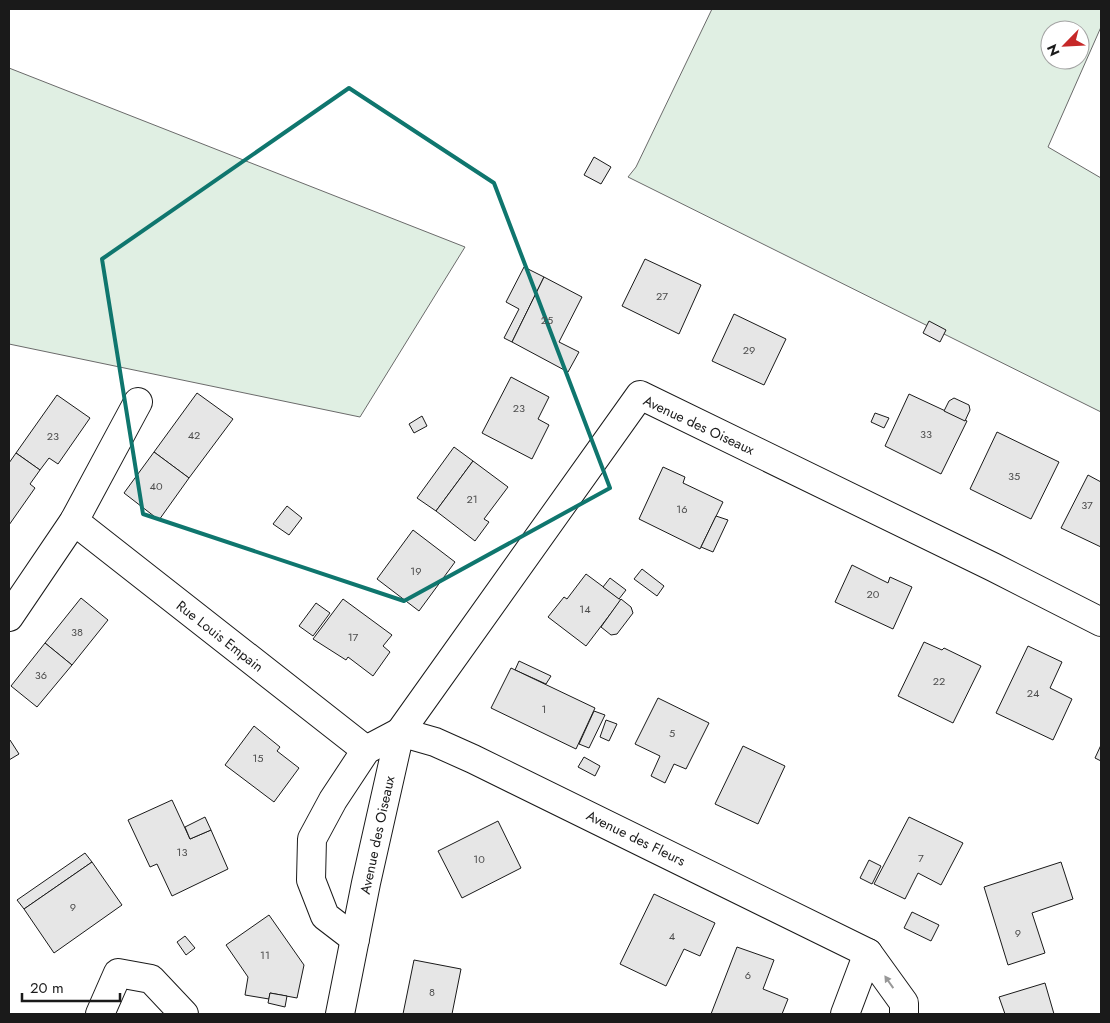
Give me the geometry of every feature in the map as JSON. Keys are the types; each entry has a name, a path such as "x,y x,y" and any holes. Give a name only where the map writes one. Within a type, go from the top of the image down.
{"street":[{"name":"Avenue des Oiseaux","path":"340,1014 400,732 640,395 1101,622"},
{"path":"11,608 74,522 138,402"},
{"name":"Rue Louis Empain","path":"74,522 366,750"},
{"name":"Avenue des Oiseaux","path":"355,939 325,916 311,880 312,839 333,800 366,750 400,732"},
{"name":"Avenue des Fleurs","path":"400,732 435,742 473,758 868,953 904,1003 904,1014"},
{"path":"845,1014 868,953"},
{"path":"100,1014 118,973 151,979 184,1014"}],"highlighted area":[{"path":"349,88 494,183 610,488 404,601 143,514 102,259"}],"green space":[{"path":"712,9 1101,9 1101,27 1090,52 1090,20 1040,20 1040,70 1082,70 1048,147 1101,178 1101,412 628,177 636,167"},
{"path":"9,68 465,247 360,417 9,344"}],"building":[{"path":"594,157 611,167 601,184 584,175"},
{"path":"645,259 701,285 679,334 622,306"},
{"path":"524,267 544,277 512,342 504,338 519,309 506,302"},
{"path":"544,277 582,297 559,342 579,352 568,372 512,342"},
{"path":"734,314 786,339 764,385 712,361"},
{"path":"929,321 946,330 940,342 923,333"},
{"path":"511,377 549,397 538,419 549,425 532,459 482,433"},
{"path":"197,393 233,419 189,478 154,452"},
{"path":"909,394 967,421 941,474 885,446"},
{"path":"57,395 90,418 58,464 49,458 40,470 16,453"},
{"path":"954,398 969,405 970,410 965,421 944,411 949,401"},
{"path":"875,413 889,418 884,428 871,422"},
{"path":"422,416 427,426 414,433 409,424"},
{"path":"997,432 1059,462 1031,519 970,489"},
{"path":"454,447 473,461 436,511 417,498"},
{"path":"154,452 189,478 159,520 124,493"},
{"path":"16,453 40,470 30,484 35,488 9,525 9,463"},
{"path":"473,461 508,487 484,519 489,522 475,541 436,511"},
{"path":"663,467 685,477 683,483 723,502 700,549 639,519"},
{"path":"1088,475 1101,482 1101,547 1061,528"},
{"path":"287,506 302,518 289,535 273,524"},
{"path":"716,516 728,520 713,552 701,547"},
{"path":"413,530 455,562 419,611 377,579"},
{"path":"852,565 888,583 890,577 912,587 893,629 835,602"},
{"path":"642,569 664,586 657,596 634,579"},
{"path":"586,574 621,600 586,646 548,617 564,597 567,599"},
{"path":"610,578 626,590 619,599 603,587"},
{"path":"81,598 108,620 72,665 45,643"},
{"path":"343,599 392,635 383,646 390,652 373,676 348,657 346,660 313,639"},
{"path":"621,599 631,607 633,613 617,634 611,635 601,627"},
{"path":"316,603 330,613 313,636 299,626"},
{"path":"924,642 942,650 944,648 981,666 953,723 898,696"},
{"path":"45,643 72,665 37,707 11,686"},
{"path":"1028,646 1062,662 1050,688 1072,699 1053,740 996,713"},
{"path":"519,661 551,676 546,684 515,670"},
{"path":"511,668 595,708 576,749 491,708"},
{"path":"658,698 709,723 686,769 674,764 665,783 651,776 660,756 635,744"},
{"path":"594,711 605,715 589,748 579,744"},
{"path":"606,720 617,724 609,741 600,737"},
{"path":"254,726 280,747 277,751 299,768 274,802 225,765"},
{"path":"9,741 19,754 9,760"},
{"path":"1101,745 1101,761 1095,758"},
{"path":"743,746 785,766 758,824 715,804"},
{"path":"584,757 600,766 595,776 578,767"},
{"path":"172,800 190,839 211,830 228,869 172,896 157,864 150,867 128,820"},
{"path":"205,817 211,830 190,839 185,827"},
{"path":"909,817 963,843 941,885 918,873 905,899 874,884"},
{"path":"498,821 521,868 462,898 438,851"},
{"path":"85,853 92,862 24,909 17,900"},
{"path":"869,860 881,866 872,884 860,878"},
{"path":"92,862 122,905 54,953 24,909"},
{"path":"1061,862 1073,899 1032,913 1045,953 1008,965 984,887"},
{"path":"654,894 715,923 700,956 684,949 666,986 620,964"},
{"path":"912,912 939,925 931,941 904,928"},
{"path":"269,915 304,965 297,998 270,993 269,999 245,995 248,977 226,945"},
{"path":"185,936 195,948 186,955 177,942"},
{"path":"737,947 774,960 763,989 788,999 782,1014 711,1014"},
{"path":"414,960 461,969 452,1014 403,1014"},
{"path":"1045,983 1054,1014 1005,1014 999,997"},
{"path":"270,993 287,996 285,1007 268,1003"}]}
